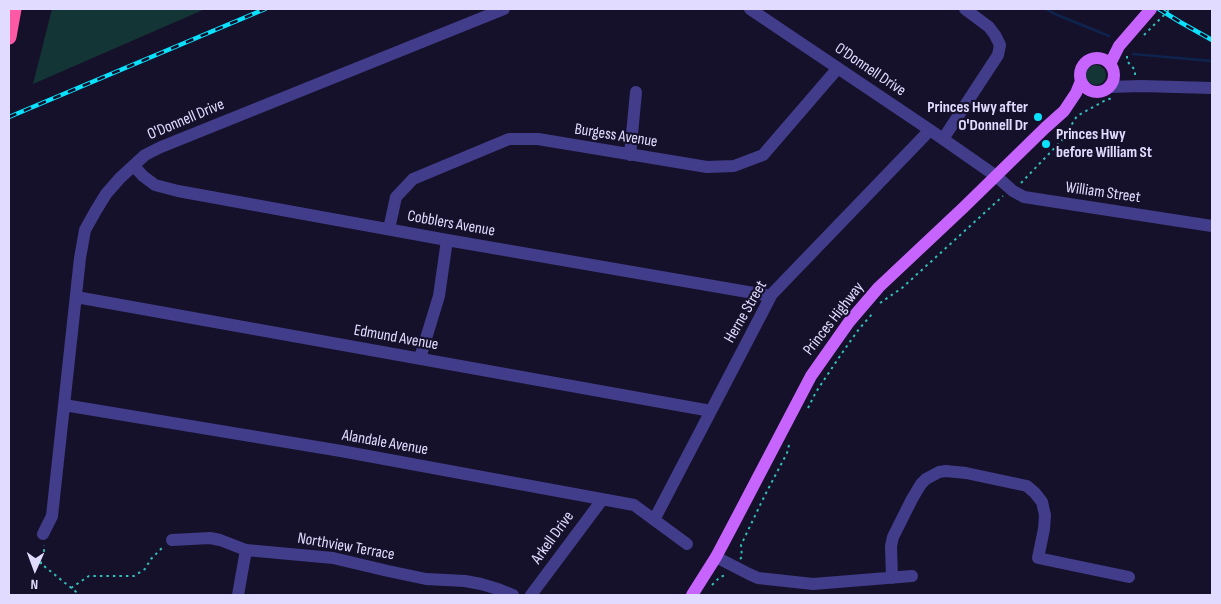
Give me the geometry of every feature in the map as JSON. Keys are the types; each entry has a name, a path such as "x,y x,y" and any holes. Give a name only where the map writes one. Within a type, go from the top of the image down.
{"highway":[{"path":"9,37 14,9"}],"main road":[{"path":"1106,61 1151,9"},
{"path":"1093,58 1106,61 1113,70 1112,87 1102,91 1086,88 1081,81 1080,73 1083,65 1093,58"},
{"name":"Princes Highway","path":"692,595 716,557 812,376 849,322 879,288 1064,111 1076,93 1081,81"},
{"name":"Princes Highway","path":"1064,111 1094,91"}],"street":[{"name":"O'Donnell Drive","path":"43,534 52,516 80,258 85,230 106,194 120,178 145,155 161,147 504,9"},
{"name":"O'Donnell Drive","path":"750,9 996,176"},
{"path":"943,139 998,55 1000,45 989,27 965,9"},
{"name":"Burgess Avenue","path":"389,229 396,197 413,179 509,139 538,139 707,167 734,166 762,155 838,68"},
{"path":"1112,87 1138,85 1212,88"},
{"path":"630,154 636,92"},
{"name":"Herne Street","path":"654,520 771,296 930,130"},
{"name":"Cobblers Avenue","path":"134,166 143,176 156,185 178,191 771,296"},
{"name":"William Street","path":"996,176 1012,189 1024,196 1035,199 1212,226"},
{"path":"420,358 439,296 447,240"},
{"name":"Edmund Avenue","path":"76,297 711,411"},
{"name":"Alandale Avenue","path":"64,405 341,451 634,505 687,544"},
{"path":"892,578 891,546 893,537 912,499 926,479 939,472 946,471 966,473 1027,486 1035,493 1042,502 1046,515 1038,558 1129,577"},
{"name":"Arkell Drive","path":"531,595 602,500"},
{"name":"Northview Terrace","path":"172,540 210,538 246,550 333,558 426,578 481,584 513,595"},
{"path":"238,595 246,550"},
{"path":"716,557 758,578 813,584 912,576"}],"path":[{"path":"1139,40 1170,9"},
{"path":"1127,56 1126,61 1135,70 1138,85"},
{"path":"808,408 816,392 842,353 881,302 902,288 996,202 1019,185 1068,135 1077,116 1104,101 1112,87"},
{"path":"710,587 720,577 729,575 742,557 741,545 787,453 791,439"},
{"path":"41,564 41,556 44,551 43,534"},
{"path":"71,588 89,576 134,576 144,568 158,551 172,540"},
{"path":"34,558 80,595"}],"green space":[{"path":"52,9 205,9 33,84"},
{"path":"1092,65 1100,65 1106,71 1106,79 1100,85 1092,85 1086,79 1086,71"}],"waterway":[{"path":"1046,9 1109,36"},
{"path":"1133,54 1212,61"}],"railway":[{"path":"9,117 265,9"},
{"path":"1159,9 1212,40"}],"place":[{"name":"Princes Hwy after O'Donnell Dr","path":"1038,117"},
{"name":"Princes Hwy before William St","path":"1046,144"}]}
